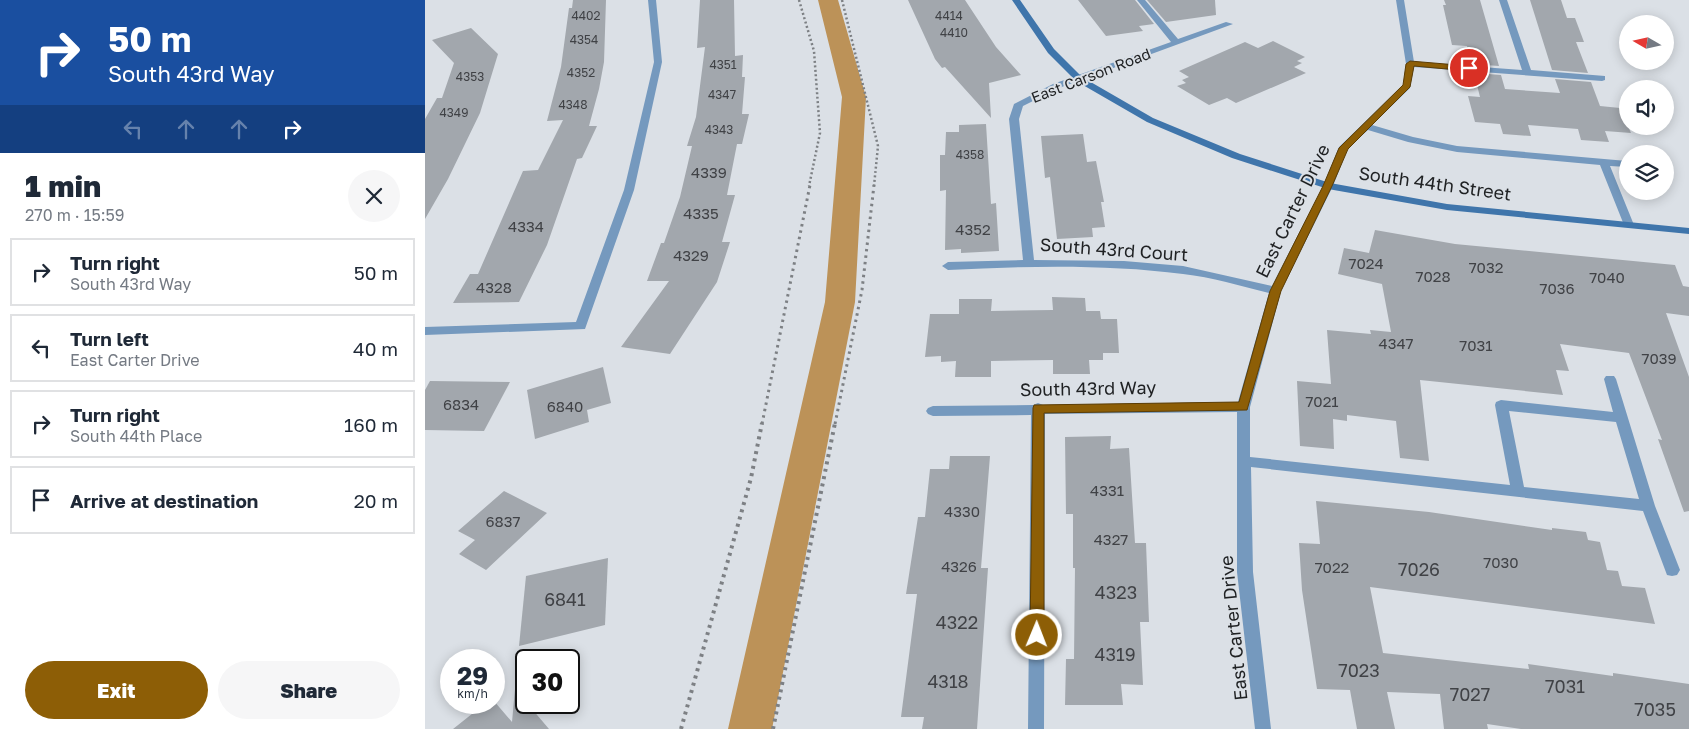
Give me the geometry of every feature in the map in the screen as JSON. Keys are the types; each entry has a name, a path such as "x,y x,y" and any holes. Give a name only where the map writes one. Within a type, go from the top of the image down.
{"street":[{"path":"425,331 581,326 629,190 658,62 652,0"},
{"name":"South 44th Street","path":"1017,0 1051,51 1079,78 1150,120 1236,156 1327,186 1447,207 1689,231"},
{"path":"1141,0 1177,43"},
{"name":"East Carter Drive","path":"1263,729 1245,572 1243,406 1275,291 1344,148 1407,86 1410,64 1400,0"},
{"path":"1503,0 1528,72"},
{"name":"East Carson Road","path":"1029,262 1015,120 1019,104 1056,86 1229,24"},
{"path":"1410,64 1602,78"},
{"path":"1366,126 1411,140 1457,149 1619,163"},
{"path":"1604,162 1629,225"},
{"name":"South 43rd Court","path":"948,266 1029,262 1129,265 1185,271 1275,291"},
{"path":"1610,379 1648,506 1672,570"},
{"path":"1518,492 1501,405 1621,418"},
{"name":"South 43rd Way","path":"933,411 1243,406"},
{"path":"1036,729 1039,408"},
{"path":"1243,461 1648,506"}],"path":[{"path":"681,729 751,478 820,133 814,51 799,0"},
{"path":"773,729 862,290 878,146 842,0"}],"building":[{"path":"573,0 606,0 604,62 589,126 597,126 582,158 577,159 547,245 519,302 453,303 470,274 478,274 523,171 538,170 563,120 547,121 561,67 569,8 572,8"},
{"path":"700,0 734,0 735,56 743,55 742,77 745,77 742,114 749,114 742,144 737,144 727,195 735,195 722,242 730,242 717,282 670,354 621,347 669,281 647,281 661,243 664,243 680,197 692,146 687,146 696,117 705,47 697,48"},
{"path":"908,0 965,0 996,47 1021,75 989,83 991,118 945,67 942,68 935,59"},
{"path":"1078,0 1135,0 1154,24 1139,26 1143,31 1106,36"},
{"path":"1147,0 1215,0 1216,15 1166,22"},
{"path":"1444,0 1480,0 1499,66 1471,64 1467,46 1452,45 1443,5 1446,5"},
{"path":"1530,0 1561,0 1567,18 1575,18 1584,42 1576,42 1588,73 1552,70"},
{"path":"471,28 498,54 480,113 448,179 425,219 425,119 437,98 442,98 454,63 432,40"},
{"path":"1273,41 1305,57 1297,61 1302,63 1294,67 1306,73 1236,103 1227,98 1209,105 1177,86 1186,83 1182,80 1189,77 1179,71 1245,42 1258,48"},
{"path":"1474,73 1501,75 1505,89 1560,93 1555,79 1591,82 1600,106 1619,108 1619,132 1605,131 1609,142 1581,140 1578,129 1528,125 1531,136 1503,134 1500,124 1475,122 1468,96 1480,97"},
{"path":"986,124 991,204 996,203 999,251 961,253 961,249 945,250 946,190 940,191 940,155 945,155 946,132 959,132 959,125"},
{"path":"1083,134 1087,162 1096,161 1104,202 1101,202 1105,227 1092,228 1093,237 1057,239 1050,177 1045,178 1041,136"},
{"path":"1375,230 1455,244 1675,265 1683,286 1689,287 1689,316 1666,313 1689,377 1689,511 1684,512 1658,439 1662,440 1629,353 1560,344 1569,371 1556,370 1563,395 1420,380 1429,461 1400,458 1396,421 1347,415 1347,421 1333,419 1334,449 1300,446 1297,381 1331,384 1327,330 1371,334 1370,330 1391,332 1382,284 1338,274 1344,248 1369,253"},
{"path":"1052,297 1085,298 1086,311 1100,311 1101,319 1117,319 1119,353 1103,353 1103,360 1089,360 1090,374 1053,374 1053,360 991,361 991,377 955,377 956,361 941,362 941,356 925,357 930,314 959,314 959,299 992,299 991,311 1053,310"},
{"path":"603,367 611,403 587,410 589,422 535,439 527,390"},
{"path":"430,381 510,382 484,431 425,430 425,390"},
{"path":"1111,436 1110,449 1129,448 1135,543 1146,543 1149,622 1140,622 1143,685 1121,684 1123,705 1065,705 1066,659 1074,659 1075,568 1073,568 1073,514 1066,514 1065,437"},
{"path":"950,456 990,456 981,568 988,568 977,729 922,729 924,717 901,717 917,594 906,594 918,517 925,517 930,469 949,469"},
{"path":"504,491 547,513 486,570 459,554 475,540 458,531"},
{"path":"1316,501 1429,512 1552,530 1552,528 1586,532 1588,540 1600,542 1607,570 1618,571 1622,586 1645,588 1655,624 1370,587 1383,653 1529,669 1528,664 1613,676 1613,673 1689,684 1689,729 1521,729 1487,724 1488,729 1444,729 1440,694 1387,692 1395,729 1357,729 1350,690 1317,689 1302,590 1299,543 1320,544"},
{"path":"608,558 605,625 519,646 526,576"},
{"path":"515,689 515,714 536,714 549,729 453,729 472,714 505,714 512,722"}],"waterway":[{"path":"750,729 840,302 854,97 828,0"}],"route":[{"path":"1037,635 1039,408 1243,406 1275,291 1344,148 1407,86 1410,64 1469,68"}]}
